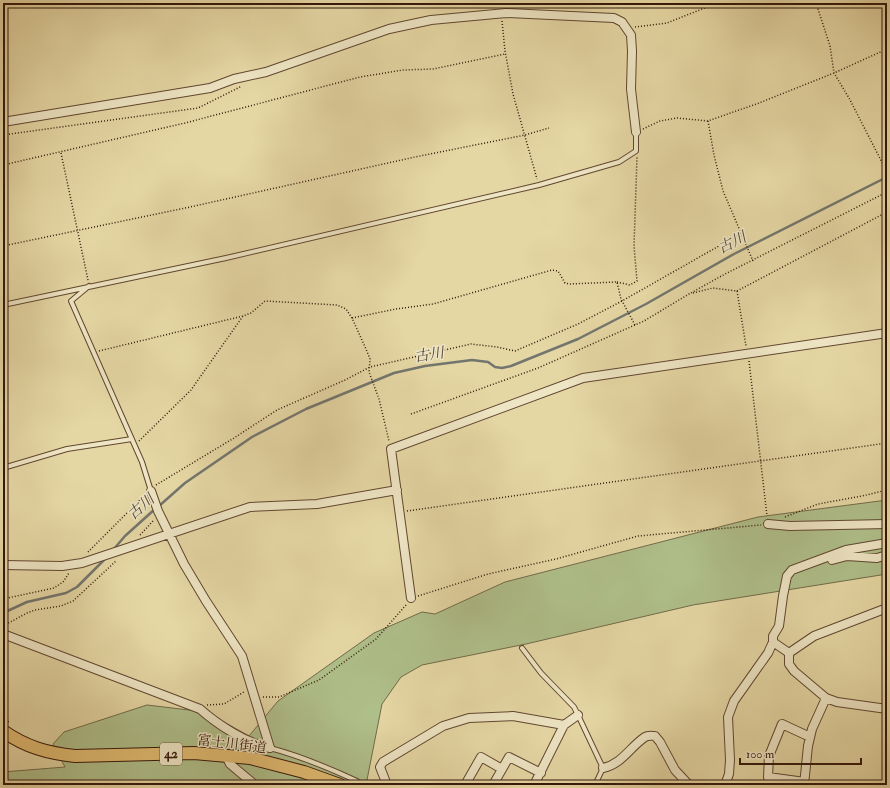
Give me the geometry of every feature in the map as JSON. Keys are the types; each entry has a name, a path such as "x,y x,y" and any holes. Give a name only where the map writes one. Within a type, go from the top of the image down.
{"main road":[{"name":"富士川街道","path":"3,731 16,740 36,749 60,754 75,756 194,753 250,758 284,766 340,785"}],"street":[{"path":"3,122 210,88 234,79 266,72 389,30 431,20 506,13 614,18 622,22 631,35 631,89 636,132"},
{"path":"411,598 391,450 583,378 887,333"},
{"path":"151,490 158,512 168,534 206,601 242,656 270,748"},
{"path":"3,565 62,566 79,563 250,507 317,504 397,490"},
{"path":"768,524 790,526 887,524"},
{"path":"725,785 729,774 730,760 728,717 734,701 768,653 773,642 773,636 779,626 787,576 792,570 846,550 887,542"},
{"path":"801,567 813,566 847,556 877,558 887,555"},
{"path":"789,652 814,636 887,608"},
{"path":"3,634 200,709 220,726 270,748"},
{"path":"773,642 789,652"},
{"path":"789,652 788,664 794,671 826,698 837,702 887,709"},
{"path":"810,737 782,724 769,756 768,777 804,783 810,737 826,698"},
{"path":"534,785 564,726 578,715"},
{"path":"387,785 380,767 383,762 443,726 455,722 469,718 512,716 564,726"},
{"path":"603,768 619,761 646,737 655,736 660,742 675,770 689,785"},
{"path":"226,756 230,764 255,785"},
{"path":"465,785 481,757 502,769"},
{"path":"493,785 509,757 541,773"}],"lane":[{"path":"3,305 226,258 539,185 619,162 636,151 636,132"},
{"path":"89,286 71,301 114,401 135,445 151,490"},
{"path":"3,468 67,449 132,439"},
{"path":"522,648 541,673 574,707 603,768 595,785"},
{"path":"270,748 331,769 357,781 358,785"}],"path":[{"path":"626,26 640,27 667,23 717,3"},
{"path":"816,3 830,46 834,73 849,98 887,172"},
{"path":"506,13 502,19 505,54 513,94 539,185"},
{"path":"636,132 660,122 677,118 708,121 759,103 834,73 887,49"},
{"path":"3,166 247,108 360,77 403,70 433,69 505,54"},
{"path":"3,136 198,108 244,85"},
{"path":"708,121 714,155 723,191 740,234 753,261"},
{"path":"3,246 190,207 415,157 525,135 549,128"},
{"path":"352,318 396,309 433,304 552,270 558,271 565,283 569,284 617,282 630,285 637,281 634,246 635,172 637,163 636,151"},
{"path":"62,153 89,286"},
{"path":"411,414 538,368 644,321 689,294 887,192"},
{"path":"689,294 713,288 737,291 887,212"},
{"path":"87,553 151,490 277,410 345,380 370,367 471,344 515,351 578,324 622,301 740,234"},
{"path":"617,282 622,301 635,325"},
{"path":"200,709 210,705 224,704 252,690 262,697 279,697 319,680 376,639 411,598 488,574 556,559 638,536 768,524 748,353 737,291"},
{"path":"94,352 243,316 251,313 265,301 337,305 346,309 352,318 370,359 369,372 379,398 391,450"},
{"path":"135,445 191,390 243,316"},
{"path":"400,512 887,442"},
{"path":"782,518 818,504 887,490"},
{"path":"127,548 158,512"},
{"path":"3,626 27,612 61,606 73,601 117,559"},
{"path":"3,599 54,588 63,582 79,563"}],"green space":[{"path":"887,500 887,574 693,605 526,644 422,665 401,677 382,704 366,785 3,785 3,772 65,767 53,744 64,732 147,705 206,712 249,736 278,701 374,633 422,612 435,614 505,582 758,517"}],"waterway":[{"name":"古川","path":"159,506 185,483 252,437 306,409 394,373 425,366 472,360 488,362 495,367 502,368 511,366 578,339 646,304 734,254 887,177"},
{"name":"古川","path":"113,550 125,536 155,509"},
{"name":"古川","path":"3,613 27,602 66,593 77,587 106,558"}]}
